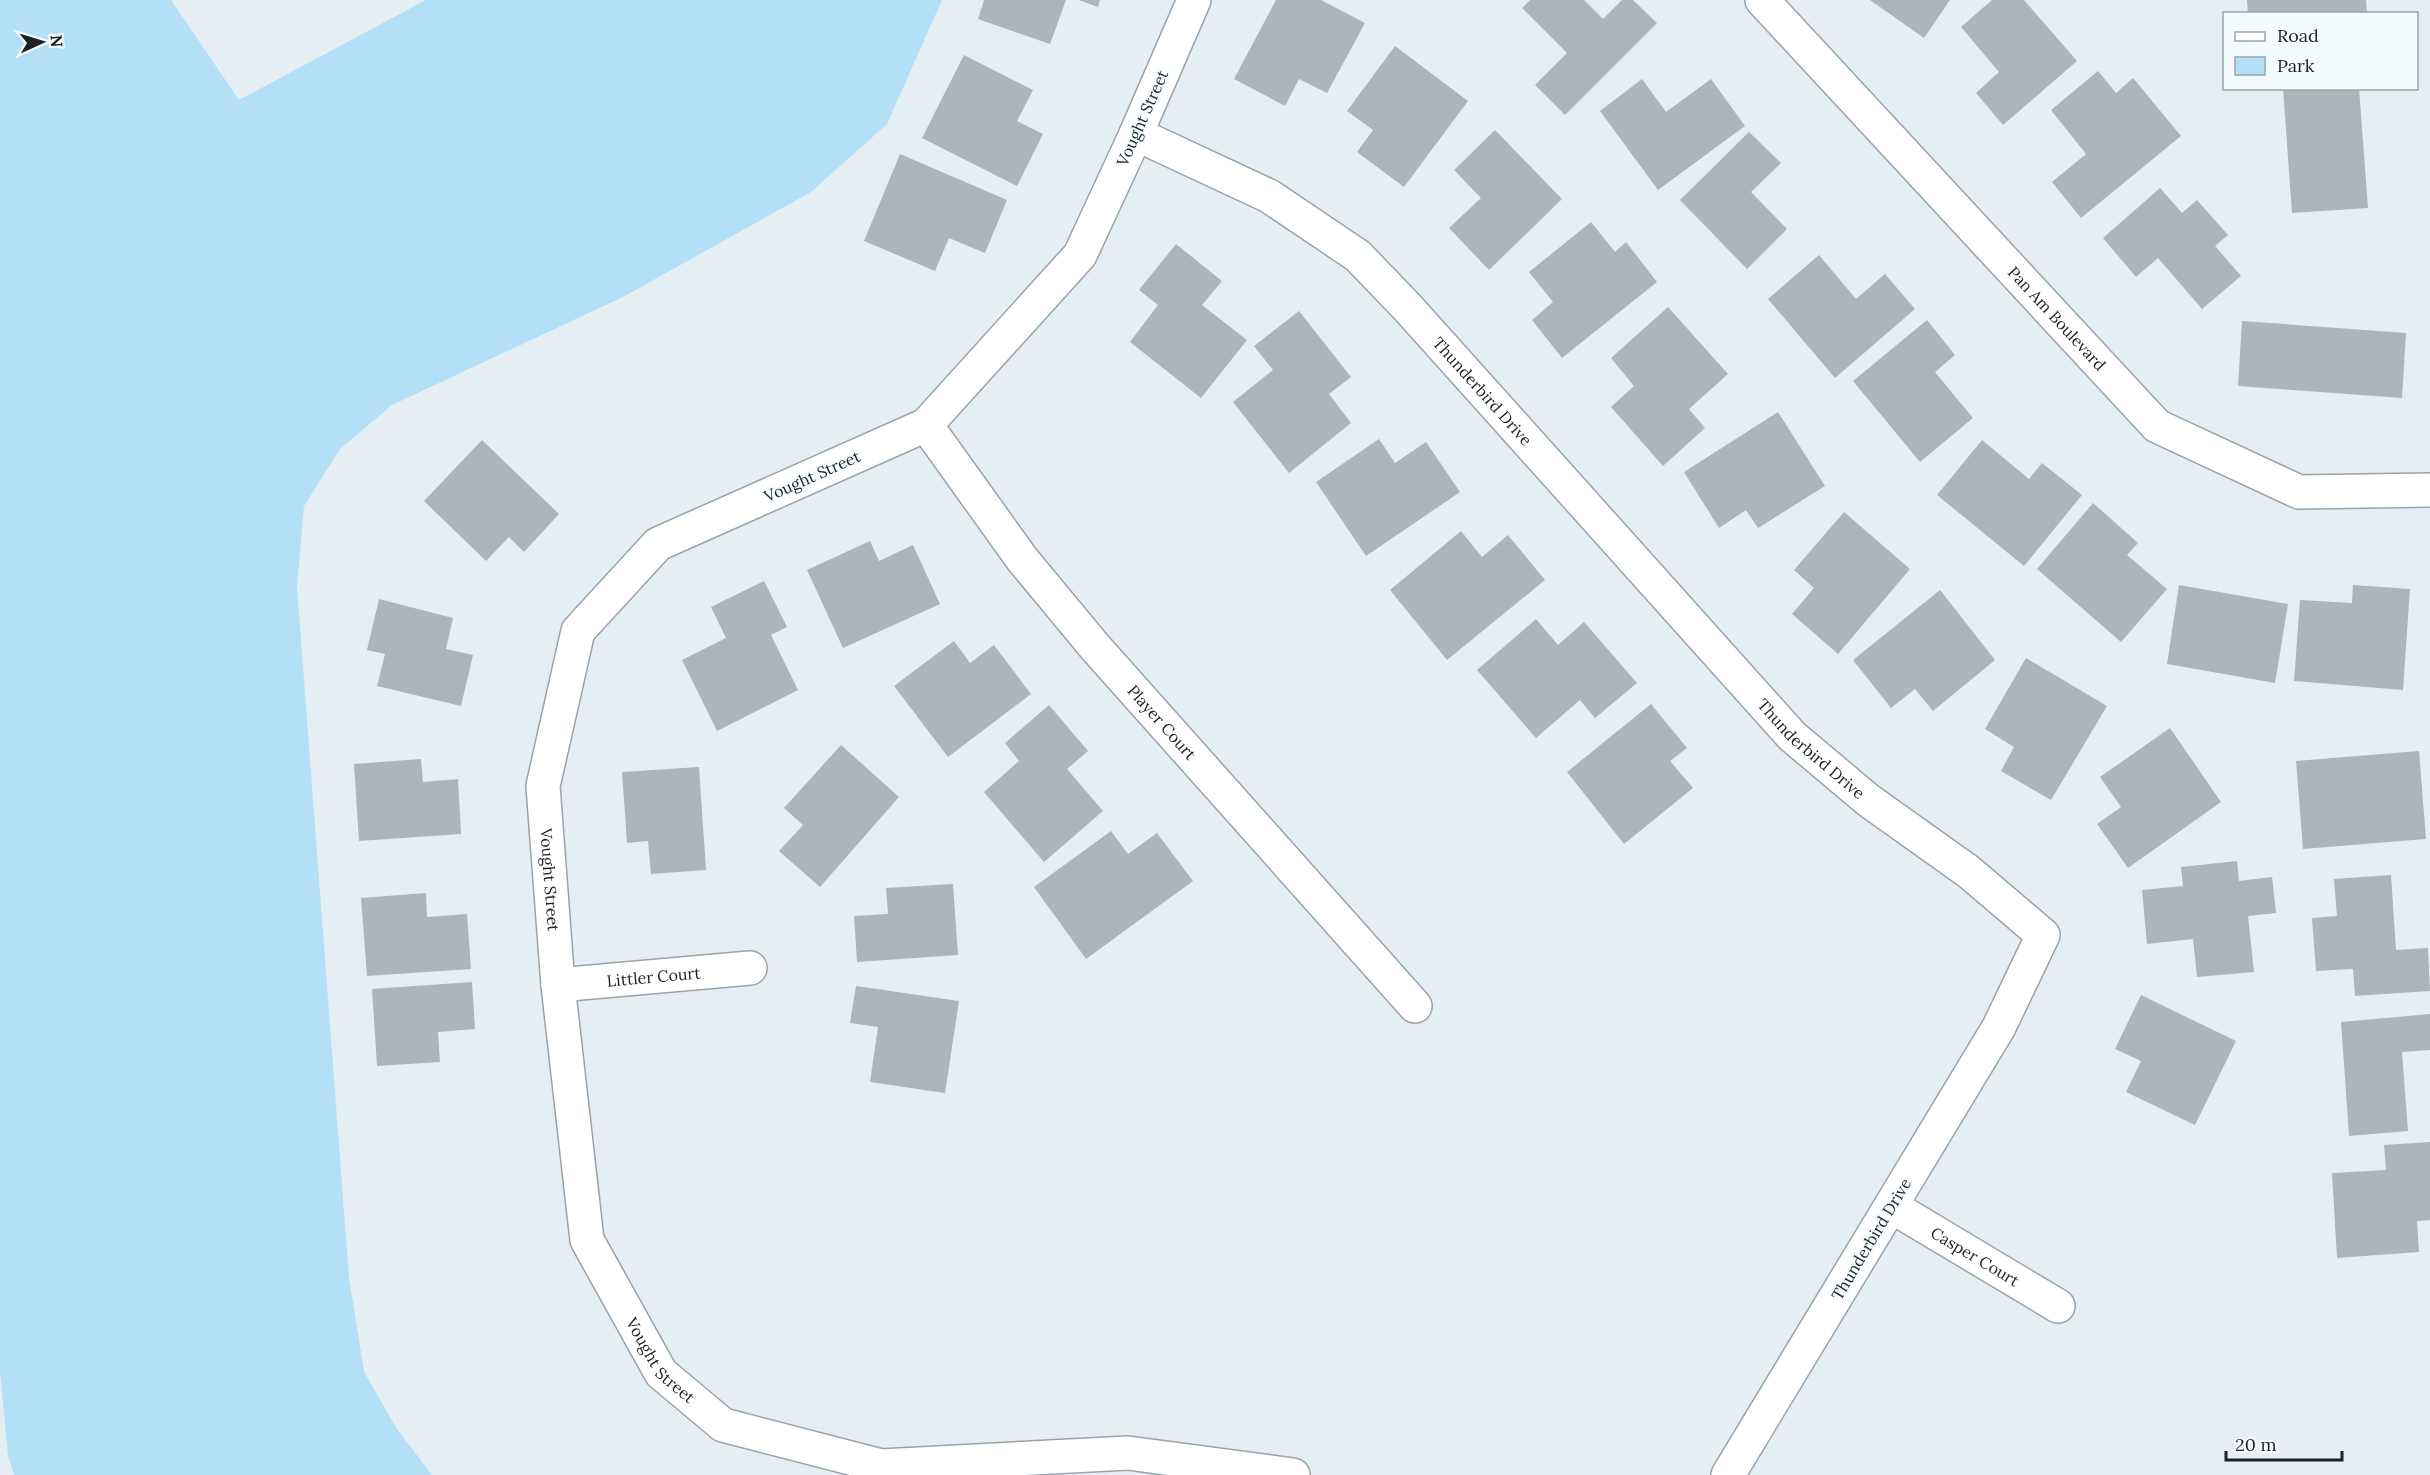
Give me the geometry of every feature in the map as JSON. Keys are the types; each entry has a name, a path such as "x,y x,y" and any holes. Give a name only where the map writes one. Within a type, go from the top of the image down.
{"street":[{"name":"Vought Street","path":"1194,0 1080,255 926,425 658,544 578,631 543,786 558,985 586,1240 661,1373 723,1425 881,1466 1128,1453 1293,1475"},
{"name":"Pan Am Boulevard","path":"1762,0 2157,426 2299,492 2430,490"},
{"name":"Thunderbird Drive","path":"1136,134 1269,196 1358,256 1416,316 1792,736 1868,800 1969,872 2043,935 1999,1027 1728,1475"},
{"name":"Player Court","path":"926,425 1022,559 1095,647 1414,1006"},
{"name":"Littler Court","path":"558,985 750,968"},
{"name":"Casper Court","path":"1891,1206 2058,1306"}],"green space":[{"path":"0,0 171,0 239,100 426,0 942,0 887,124 811,192 623,297 392,405 340,449 304,506 297,587 349,1278 364,1372 397,1429 432,1475 14,1475 8,1455 0,1371"}],"building":[{"path":"984,0 1066,0 1050,44 978,19"},
{"path":"1079,0 1100,0 1098,7"},
{"path":"1276,0 1321,0 1365,23 1327,93 1299,79 1285,106 1234,79"},
{"path":"1530,0 1584,0 1603,19 1622,0 1633,0 1657,23 1565,115 1535,85 1567,53 1522,8"},
{"path":"1870,0 1950,0 1924,38"},
{"path":"1992,0 2024,0 2077,61 2003,125 1976,93 1999,72 1961,27"},
{"path":"2247,0 2366,0 2367,12 2248,12"},
{"path":"1395,46 1468,101 1404,187 1357,152 1373,130 1347,111"},
{"path":"964,55 1033,90 1017,121 1043,134 1017,186 922,138"},
{"path":"2098,71 2116,93 2133,78 2181,136 2081,218 2052,182 2086,154 2051,110"},
{"path":"1642,79 1666,112 1711,79 1745,126 1658,190 1600,111"},
{"path":"2283,90 2359,90 2368,208 2292,213"},
{"path":"1495,130 1562,199 1489,270 1449,228 1481,198 1454,170"},
{"path":"1749,132 1781,163 1751,192 1787,229 1747,269 1680,200"},
{"path":"900,154 1007,200 985,253 949,238 935,271 864,241"},
{"path":"2160,188 2182,213 2197,200 2228,235 2215,246 2241,276 2202,309 2158,258 2136,277 2103,238"},
{"path":"1591,222 1615,252 1626,242 1657,282 1562,358 1532,320 1553,302 1529,272"},
{"path":"1176,244 1222,281 1202,305 1247,340 1201,398 1130,342 1158,305 1139,290"},
{"path":"1819,255 1856,299 1885,274 1915,309 1835,378 1768,299"},
{"path":"1668,307 1728,374 1689,409 1705,428 1663,466 1611,407 1634,386 1611,358"},
{"path":"1299,311 1351,377 1329,394 1351,423 1289,473 1233,402 1273,370 1254,346"},
{"path":"1927,320 1955,355 1935,372 1973,418 1920,462 1853,381"},
{"path":"2242,321 2406,333 2402,398 2238,386"},
{"path":"1778,412 1825,486 1758,528 1746,510 1719,528 1684,472"},
{"path":"1379,439 1395,463 1426,442 1460,492 1366,556 1316,482"},
{"path":"482,440 559,514 524,552 509,537 486,561 424,501"},
{"path":"1982,440 2029,479 2042,463 2082,495 2024,566 1937,495"},
{"path":"2093,503 2138,543 2127,555 2167,589 2121,642 2037,569"},
{"path":"1844,512 1910,569 1838,654 1792,614 1814,588 1794,570"},
{"path":"1461,531 1482,557 1508,535 1545,580 1447,660 1390,590"},
{"path":"870,541 879,561 913,545 940,604 843,648 807,570"},
{"path":"764,581 787,627 771,635 798,690 717,731 682,660 726,638 711,607"},
{"path":"2179,585 2288,604 2275,683 2167,664"},
{"path":"2353,585 2410,589 2403,690 2294,681 2300,600 2352,603"},
{"path":"1940,590 1995,660 1933,711 1915,689 1891,708 1853,660"},
{"path":"379,599 453,618 446,649 473,655 461,706 377,686 385,654 367,650"},
{"path":"1536,619 1558,645 1584,622 1637,683 1595,718 1580,700 1536,738 1477,670"},
{"path":"954,641 970,663 994,645 1031,694 948,757 894,686"},
{"path":"2026,658 2107,706 2051,800 2001,771 2014,747 1985,729"},
{"path":"1651,704 1687,748 1670,761 1693,788 1624,844 1567,772"},
{"path":"1049,705 1088,751 1067,769 1103,811 1044,862 984,792 1019,761 1005,743"},
{"path":"2170,728 2221,802 2128,868 2097,824 2121,807 2100,777"},
{"path":"841,745 899,797 820,887 779,851 803,825 784,808"},
{"path":"2419,751 2426,839 2303,849 2296,761"},
{"path":"421,759 423,782 458,779 461,834 359,841 354,764"},
{"path":"699,767 706,870 651,874 648,841 627,843 622,772"},
{"path":"1111,831 1128,854 1157,833 1193,881 1086,959 1034,887"},
{"path":"2237,861 2239,881 2272,877 2276,913 2248,916 2254,972 2197,977 2193,939 2147,944 2142,890 2183,886 2181,867"},
{"path":"2391,875 2396,950 2428,948 2430,991 2355,996 2353,969 2316,971 2312,918 2337,916 2334,879"},
{"path":"953,884 958,955 857,962 854,916 888,914 886,888"},
{"path":"426,893 427,917 467,914 471,969 367,976 361,898"},
{"path":"472,982 475,1029 438,1032 440,1062 377,1066 372,989"},
{"path":"856,986 959,1001 945,1093 870,1082 878,1027 850,1023"},
{"path":"2141,995 2236,1041 2195,1125 2126,1092 2141,1061 2115,1049"},
{"path":"2430,1014 2430,1050 2402,1052 2408,1131 2349,1136 2341,1022"},
{"path":"2430,1142 2430,1220 2417,1221 2419,1252 2337,1258 2332,1173 2386,1170 2384,1145"}]}
